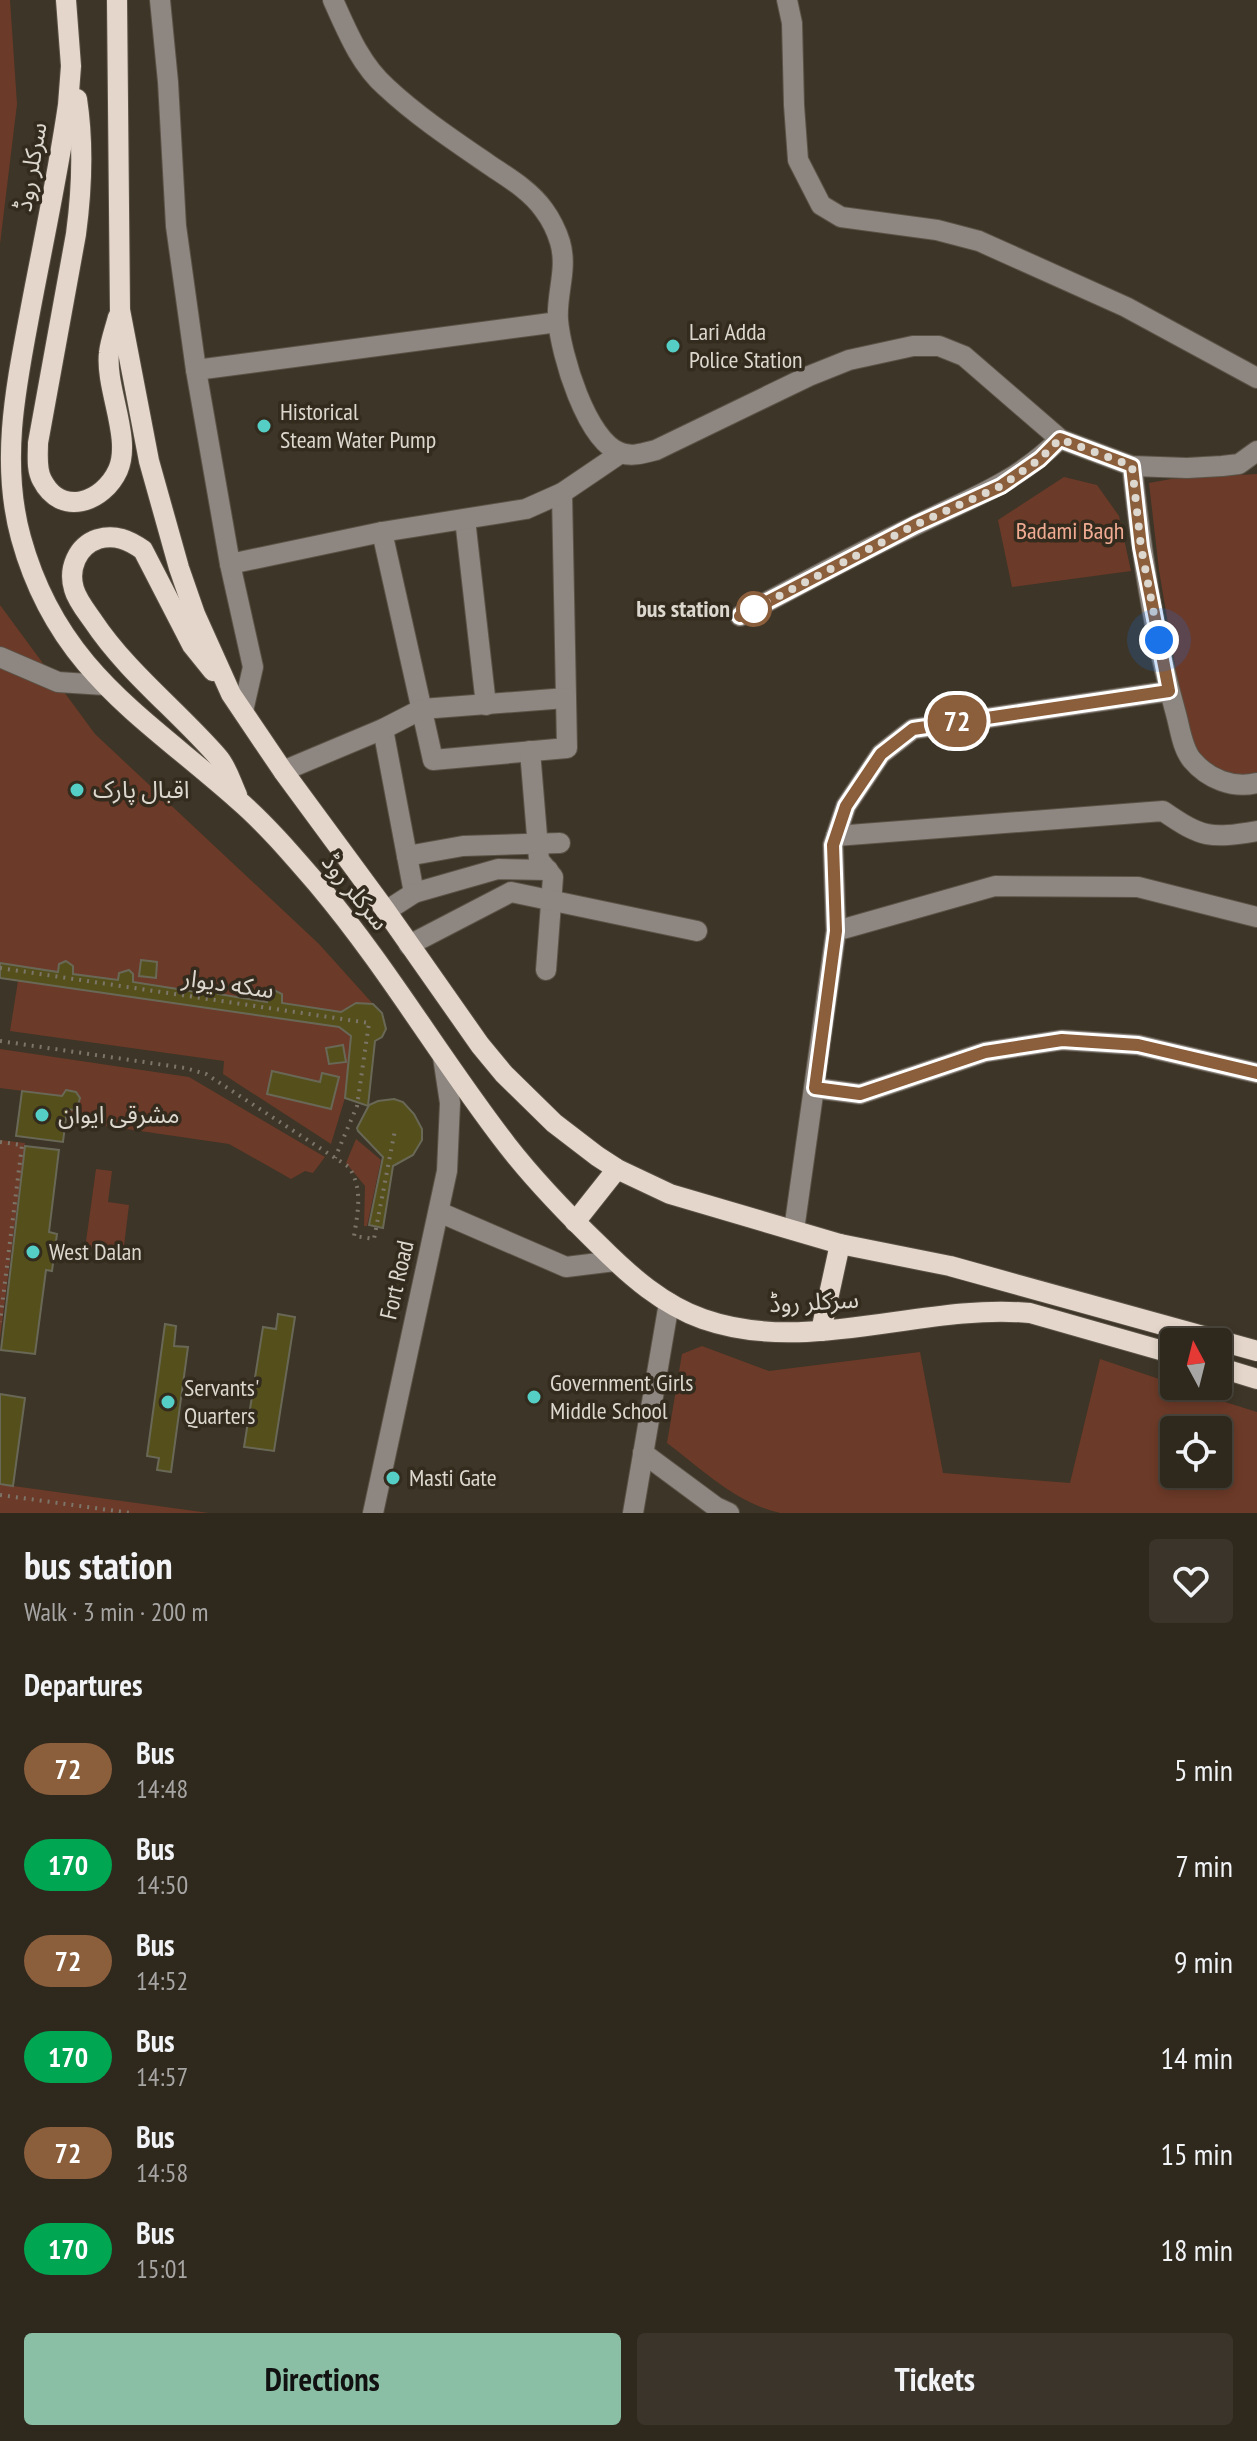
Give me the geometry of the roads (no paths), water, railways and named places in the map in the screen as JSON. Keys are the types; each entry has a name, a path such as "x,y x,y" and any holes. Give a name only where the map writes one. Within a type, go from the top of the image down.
{"main road":[{"name":"سرکلر روڈ","path":"66,0 71,66 65,131 12,413 11,471 19,531 31,572 70,645 104,685 241,802 319,886 508,1145 575,1222 615,1261 669,1303 706,1320 735,1328 770,1332 821,1331 1007,1311 1063,1320 1160,1350"},
{"name":"سرکلر روڈ","path":"117,0 120,310 149,461 195,614 231,694 283,771 504,1074 554,1123 617,1169 670,1194 840,1244 950,1266 1257,1351"},
{"path":"71,66 81,140 80,200 40,428 37,461 41,478 50,491 75,503 100,495 119,469 121,439 108,355 120,310"},
{"path":"231,694 192,645 143,550 116,536 98,539 80,552 71,573 74,590 83,606 128,666 221,760 241,802"},
{"path":"575,1222 617,1169"},
{"path":"821,1331 840,1244"},
{"path":"1232,1371 1257,1379"}],"street":[{"path":"160,0 176,226 196,370 230,564 253,667 243,711"},
{"path":"333,0 347,32 366,64 384,86 430,124 521,187 544,209 560,242 564,274 558,322 576,392 605,444 621,453 637,455 656,450 809,376 849,360 913,346 939,346 964,356 1060,439 1132,466 1187,468 1239,464 1257,451"},
{"path":"787,0 792,23 798,160 821,205 841,217 937,230 979,241 1126,307 1257,378"},
{"path":"196,370 558,322"},
{"path":"740,616 915,525 1001,486 1040,459 1060,439"},
{"path":"230,564 382,532 526,509 562,493 621,453"},
{"path":"1132,466 1141,547 1169,691 1190,758 1211,778 1243,786 1257,783"},
{"path":"382,532 433,760 567,748 562,493"},
{"path":"465,519 486,705"},
{"path":"0,657 58,682 104,685"},
{"path":"794,1230 836,931 833,845 846,806 881,754 913,729 1169,691"},
{"path":"283,771 422,709 566,698"},
{"path":"383,729 414,893"},
{"path":"530,751 539,860 553,877 546,970"},
{"path":"836,836 1163,811 1191,831 1221,837 1257,831"},
{"path":"407,856 463,846 560,843"},
{"path":"463,846 475,911"},
{"path":"386,911 414,893 498,869 548,870"},
{"path":"836,931 995,886 1138,887 1257,917"},
{"path":"409,945 511,892 697,931"},
{"path":"815,1088 860,1094 985,1052 1062,1040 1138,1045 1257,1073"},
{"name":"Fort Road","path":"373,1513 447,1171 450,1103 443,1057"},
{"path":"439,1212 566,1267 615,1261"},
{"path":"633,1513 669,1303"},
{"path":"643,1453 716,1507 729,1513"}],"place":[{"name":"Lari Adda Police Station","path":"673,346"},
{"name":"Historical Steam Water Pump","path":"264,426"},
{"name":"bus station","path":"754,609"},
{"name":"اقبال پارک","path":"77,790"},
{"name":"مشرقی ایوان","path":"42,1115"},
{"name":"West Dalan","path":"33,1252"},
{"name":"Government Girls Middle School","path":"534,1397"},
{"name":"Servants' Quarters","path":"168,1402"},
{"name":"Masti Gate","path":"393,1478"}],"park label":[{"name":"Badami Bagh","path":"1070,531"}]}
